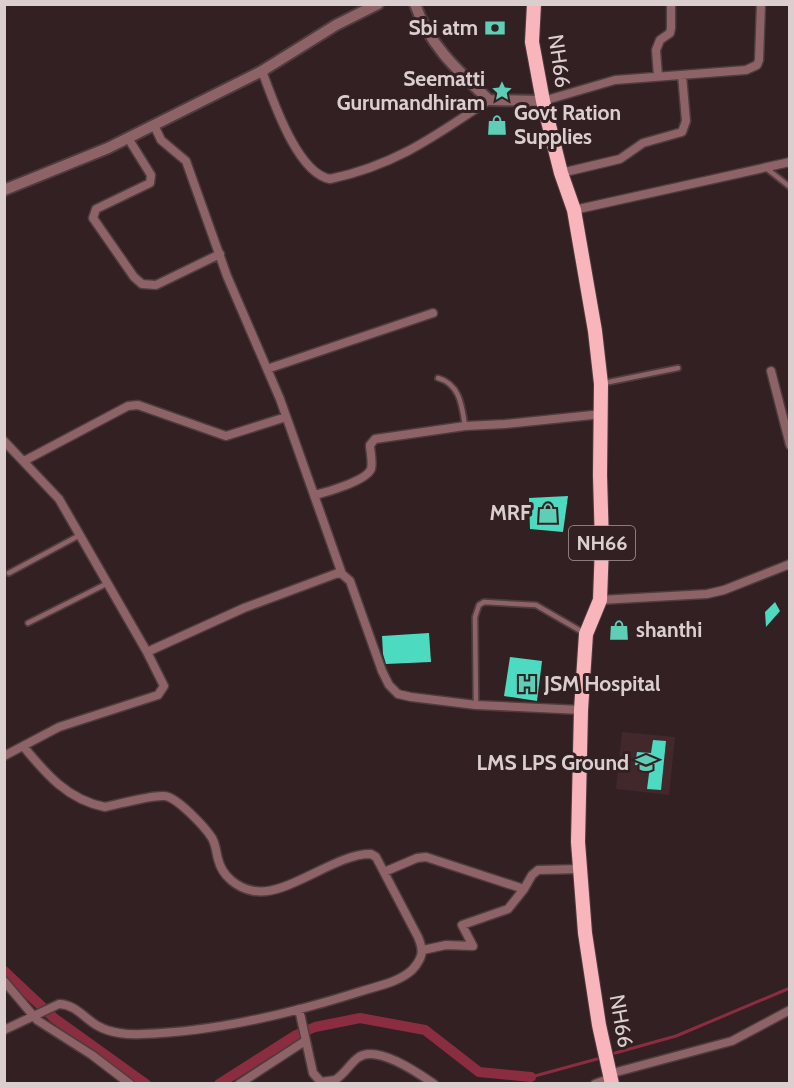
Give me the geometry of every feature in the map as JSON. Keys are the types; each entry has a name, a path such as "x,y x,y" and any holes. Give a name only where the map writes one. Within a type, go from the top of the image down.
{"highway":[{"name":"NH66","path":"534,4 532,42 543,101 561,173 574,210 595,331 601,384 600,600 586,634 581,710 578,842 585,933 611,1078"}],"street":[{"path":"4,190 108,148 261,71 336,25 378,4"},
{"path":"415,4 420,19 435,46 489,100"},
{"path":"658,76 656,50 660,40 670,33 671,4"},
{"path":"261,71 291,140 313,170 322,177 330,179 383,165 418,147 489,100 543,101 615,80 746,70 757,65 759,60 761,4"},
{"path":"561,173 620,159 643,143 682,132 686,121 682,75"},
{"path":"154,125 161,140 186,162 220,254 286,417 342,574 350,581 389,685 398,694 411,698 476,705 581,710"},
{"path":"128,138 151,175 150,183 96,209 93,218 134,277 142,284 156,285 220,254"},
{"path":"574,210 789,162"},
{"path":"267,369 434,313"},
{"path":"771,371 789,445"},
{"path":"24,461 128,406 138,405 226,436 286,417"},
{"path":"315,495 345,485 368,472 371,465 370,444 375,439 465,426 602,414"},
{"path":"4,441 60,499 164,686 158,695 59,726 4,756"},
{"path":"600,600 707,594 724,590 789,564"},
{"path":"147,652 244,608 329,575 342,574"},
{"path":"4,1030 54,1005 66,1004 100,1027 123,1033 141,1034 225,1024 299,1009 393,981 412,969 423,950 376,857 371,854 353,857 271,891 253,891 235,884 225,874 220,866 212,838 203,826 176,801 166,795 105,807 96,805 56,784 23,746"},
{"path":"384,872 417,858 426,857 524,889"},
{"path":"423,950 446,945 473,945 462,925 508,909 538,870 580,869"},
{"path":"4,981 35,1016 130,1083"},
{"path":"299,1009 313,1073 321,1082 335,1080 354,1061 368,1054 393,1059 434,1083"},
{"path":"595,1083 732,1041 789,1010"},
{"path":"239,1083 305,1039"}],"lane":[{"path":"765,167 789,187"},
{"path":"601,384 678,368"},
{"path":"438,378 451,383 459,396 465,426"},
{"path":"9,573 80,535"},
{"path":"28,623 108,583"},
{"path":"476,705 476,617 479,605 484,602 536,604 586,634"}],"shaded area":[{"name":"LMS LPS Ground","path":"622,732 675,737 669,795 616,789"}],"building":[{"name":"MRF","path":"568,496 563,532 530,529 529,498"},
{"path":"775,602 780,611 766,627 765,612"},
{"path":"429,633 431,662 386,664 382,636"},
{"name":"JSM Hospital","path":"510,657 542,661 537,701 504,696"},
{"path":"653,740 666,741 661,790 647,789 650,766 635,765 637,752 651,753"}],"waterway":[{"path":"4,971 54,1018 146,1084"},
{"path":"615,1053 676,1036 790,988"},
{"path":"219,1084 296,1035 315,1027 360,1018 425,1030 479,1072 531,1077"},
{"path":"531,1077 597,1059"}],"place":[{"name":"Sbi atm","path":"495,28"},
{"name":"Seematti Gurumandhiram","path":"502,91"},
{"name":"Govt Ration Supplies","path":"497,125"},
{"name":"MRF","path":"548,513"},
{"name":"shanthi","path":"619,630"},
{"name":"JSM Hospital","path":"527,684"},
{"name":"LMS LPS Ground","path":"646,763"}]}
